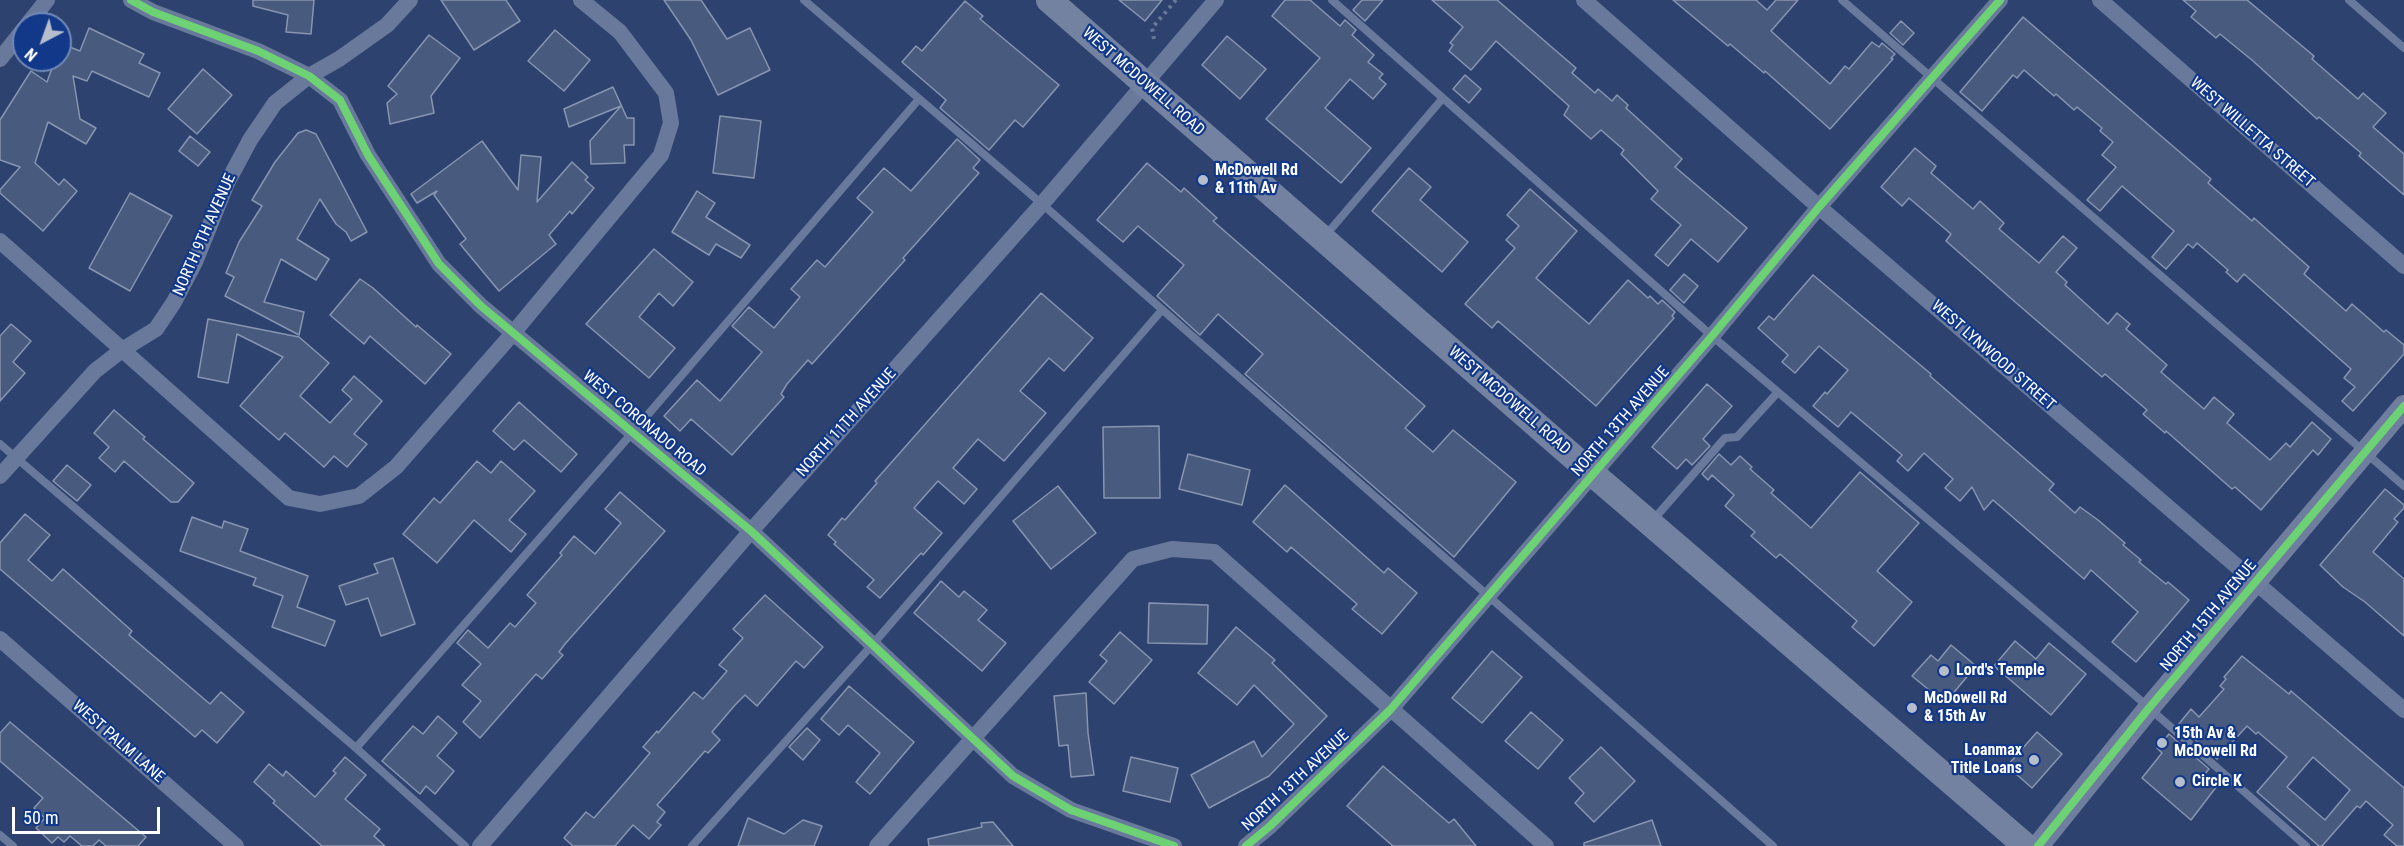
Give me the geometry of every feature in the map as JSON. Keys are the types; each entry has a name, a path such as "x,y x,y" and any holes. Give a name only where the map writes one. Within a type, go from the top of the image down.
{"main road":[{"name":"WEST MCDOWELL ROAD","path":"1049,0 1594,475 2026,846"}],"street":[{"path":"38,12 47,0"},
{"name":"WEST CORONADO ROAD","path":"131,0 153,12 258,51 309,76 340,100 368,155 439,264 481,306 751,531 1013,776 1071,810 1174,846"},
{"name":"NORTH 9TH AVENUE","path":"0,476 95,370 156,329 174,302 195,262 227,183 250,140 275,103 309,76 339,59 387,25 411,0"},
{"path":"0,241 289,498 320,504 359,496 396,467 514,332 661,155 671,123 666,93 620,32 581,0"},
{"name":"NORTH 11TH AVENUE","path":"480,846 751,531 1042,204 1216,0"},
{"name":"WEST LYNWOOD STREET","path":"1584,0 1819,207 2404,710"},
{"name":"NORTH 13TH AVENUE","path":"1246,846 1270,826 1390,710 1594,475 1819,207 2000,0"},
{"name":"WEST WILLETTA STREET","path":"2100,0 2404,266"},
{"path":"0,59 12,44"},
{"name":"NORTH 15TH AVENUE","path":"2038,846 2149,708 2404,406"},
{"path":"877,846 1133,559 1172,549 1214,552 1546,846"},
{"name":"WEST PALM LANE","path":"0,639 236,846"}],"lane":[{"path":"804,0 1042,204 1773,846"},
{"path":"1332,0 1712,336 2149,708 2306,846"},
{"path":"1842,0 2404,486"},
{"path":"2349,0 2404,48"},
{"path":"1323,239 1443,98"},
{"path":"356,748 633,432 919,99"},
{"path":"692,846 873,644 1162,310"},
{"path":"1650,523 1725,438 1737,437 1778,392"},
{"path":"0,444 356,748 465,846"},
{"path":"0,835 13,846"}],"path":[{"path":"1154,39 1152,28 1176,0"}],"building":[{"path":"253,0 314,0 311,34 286,32 288,15 253,6"},
{"path":"441,0 506,0 520,21 474,50"},
{"path":"664,0 701,0 727,39 750,28 770,70 718,95 691,40"},
{"path":"1119,0 1162,0 1145,21"},
{"path":"1285,0 1310,0 1340,26 1345,20 1356,30 1352,35 1374,55 1368,62 1383,74 1379,78 1386,84 1373,99 1350,79 1325,108 1371,148 1341,183 1266,119 1320,58 1272,16"},
{"path":"1362,0 1383,0 1365,21 1353,10"},
{"path":"1432,0 1497,0 1576,68 1572,73 1595,93 1598,89 1612,101 1617,95 1628,105 1626,108 1682,159 1675,167 1747,228 1718,262 1691,239 1668,266 1655,255 1681,225 1651,199 1658,191 1621,154 1624,150 1601,130 1591,139 1564,115 1569,106 1496,41 1471,70 1449,51 1453,45 1450,43 1463,27"},
{"path":"1673,0 1756,0 1767,10 1776,0 1798,0 1771,31 1830,84 1845,66 1849,69 1872,42 1879,47 1882,43 1895,54 1830,129 1765,71 1764,73 1730,44 1728,46"},
{"path":"2183,0 2247,0 2314,56 2312,59 2358,99 2363,93 2386,113 2373,127 2404,154 2404,195 2359,156 2361,153 2319,117 2317,119 2253,61 2220,34 2216,38 2191,17 2196,11"},
{"path":"965,1 983,16 980,19 1059,85 1023,127 1015,120 989,150 940,108 946,100 902,62 916,46 922,51"},
{"path":"2023,17 2211,179 2208,183 2252,221 2254,218 2309,267 2304,274 2346,311 2352,304 2384,332 2386,330 2404,345 2404,354 2353,411 2342,401 2355,387 2344,378 2351,369 2244,274 2237,282 2226,272 2228,270 2197,243 2193,248 2188,244 2166,269 2152,257 2174,231 2122,186 2100,211 2087,200 2116,167 2102,155 2113,142 2100,131 2102,128 2077,107 2074,110 2024,70 2017,78 2013,75 1982,111 1960,92"},
{"path":"1901,21 1914,33 1903,45 1890,33"},
{"path":"89,28 144,54 139,63 160,73 149,97 92,71 87,81 73,76 80,119 96,128 86,144 48,122 35,163 59,185 64,179 77,191 43,231 0,193 0,190 20,167 0,160 0,120 30,72 47,82 51,72 72,72 72,48 80,51"},
{"path":"555,30 590,60 564,91 528,61"},
{"path":"429,35 460,58 431,96 434,113 390,124 387,103 397,94 388,86"},
{"path":"1227,36 1266,69 1240,99 1202,65"},
{"path":"203,69 232,95 197,134 168,109"},
{"path":"1465,75 1481,89 1469,103 1453,89"},
{"path":"613,87 627,118 634,118 634,145 624,145 625,163 591,164 590,141 621,106 569,127 564,109"},
{"path":"720,116 761,121 754,178 713,173"},
{"path":"306,130 316,134 367,232 351,241 346,232 336,224 320,199 297,239 329,259 316,280 281,259 264,302 304,312 299,335 225,296 234,277 226,273 239,242 262,206 252,200 275,162 298,133"},
{"path":"190,136 210,152 198,166 179,151"},
{"path":"957,139 980,160 973,168 979,173 812,364 808,360 787,384 781,394 784,397 732,455 691,419 680,431 664,416 697,380 720,401 762,352 732,326 749,307 774,328 800,297 791,289 817,260 825,267 873,212 857,198 884,168 911,191"},
{"path":"482,141 518,190 521,155 541,157 537,202 572,162 588,177 585,180 594,188 572,214 570,211 549,235 556,244 499,291 460,244 466,239 434,195 437,191 417,203 411,194"},
{"path":"1915,148 1936,166 1931,173 1973,209 1980,201 2004,223 1999,229 2039,263 2063,236 2077,248 2056,272 2067,282 2065,285 2108,324 2117,313 2130,324 2126,329 2167,365 2161,372 2204,409 2214,397 2234,414 2227,423 2270,460 2286,443 2290,447 2312,422 2331,439 2318,455 2313,450 2261,510 2235,487 2232,489 2166,431 2165,433 2143,414 2147,410 2105,374 2102,377 1946,241 1951,234 1909,198 1902,206 1881,187"},
{"path":"1147,163 1181,192 1184,188 1217,218 1213,221 1425,406 1405,428 1433,452 1453,430 1516,482 1454,557 1245,374 1263,354 1218,314 1200,335 1157,296 1184,265 1138,226 1123,242 1097,220"},
{"path":"1409,168 1431,187 1420,200 1468,242 1442,272 1372,211"},
{"path":"1530,189 1577,231 1536,278 1589,324 1628,280 1648,298 1650,296 1658,304 1662,300 1675,312 1672,316 1674,318 1596,406 1498,321 1492,328 1465,304 1515,248 1506,240 1519,226 1507,215"},
{"path":"697,191 715,203 706,217 750,245 741,258 716,244 709,255 672,232"},
{"path":"130,193 172,216 130,291 89,268"},
{"path":"654,249 693,282 673,306 659,293 639,317 675,348 649,378 586,324"},
{"path":"1684,274 1698,286 1684,303 1670,290"},
{"path":"1813,275 1931,374 1930,376 2054,484 2049,490 2075,513 2080,507 2098,520 2125,543 2123,545 2141,560 2139,562 2189,600 2136,662 2112,642 2138,612 2091,570 2084,579 1993,500 1984,510 1972,487 1960,501 1945,488 1953,479 1924,453 1908,471 1897,461 1902,455 1851,412 1838,427 1813,406 1848,370 1819,346 1795,373 1782,362 1788,355 1758,328 1769,316 1774,320"},
{"path":"360,279 451,354 425,384 370,336 364,344 330,315"},
{"path":"1041,293 1093,338 1064,371 1049,358 1020,391 1046,413 1004,461 978,439 953,468 977,489 964,504 938,481 914,508 942,533 880,598 867,587 874,580 834,544 836,542 828,535 842,518 845,520 877,483 875,481"},
{"path":"208,319 299,337 329,363 300,396 330,423 352,399 342,390 354,376 382,401 354,434 367,444 347,467 334,456 324,467 285,433 279,440 240,406 283,357 237,334 228,383 198,377"},
{"path":"11,324 31,341 13,362 25,373 0,401 0,336"},
{"path":"1707,384 1732,406 1703,439 1710,446 1692,465 1686,459 1677,469 1652,447"},
{"path":"519,402 577,454 561,472 524,440 514,450 493,431"},
{"path":"114,410 145,437 143,439 194,483 178,502 171,502 124,461 115,472 99,458 109,447 94,433"},
{"path":"1159,426 1160,498 1104,498 1103,427"},
{"path":"1188,454 1250,470 1242,505 1179,489"},
{"path":"1719,454 1731,465 1740,456 1752,467 1750,469 1774,490 1771,493 1811,528 1860,472 1919,523 1877,571 1912,602 1874,646 1852,627 1857,621 1780,554 1776,558 1751,536 1755,532 1725,506 1734,495 1712,475 1708,480 1702,474"},
{"path":"477,461 491,473 501,461 535,491 509,520 526,534 511,552 474,520 437,563 403,534 434,498 440,503"},
{"path":"67,465 91,485 77,501 53,481"},
{"path":"1285,485 1384,573 1388,568 1417,593 1382,634 1352,609 1357,604 1291,547 1287,552 1253,522"},
{"path":"1058,486 1096,533 1051,569 1013,521"},
{"path":"2385,489 2404,505 2404,508 2394,519 2398,522 2373,552 2404,579 2404,636 2365,602 2343,587 2320,565"},
{"path":"620,492 665,531 565,644 559,652 563,655 542,679 536,674 480,738 463,722 481,701 462,685 481,664 457,643 468,630 488,648 510,623 515,627 536,603 527,595 562,555 560,553 574,536 595,554 621,523 605,509"},
{"path":"25,514 50,535 28,560 52,581 63,569 132,631 129,635 210,704 221,692 244,712 217,743 202,730 195,737 0,569 0,543"},
{"path":"192,517 222,528 224,521 248,529 240,551 308,576 297,607 335,621 325,646 272,627 283,596 253,585 256,578 180,551"},
{"path":"393,558 415,624 381,636 368,598 346,605 339,586 378,573 374,564"},
{"path":"941,581 959,597 964,591 987,610 978,620 1006,643 982,671 914,613"},
{"path":"765,595 823,647 804,668 796,661 757,706 745,695 735,705 712,732 720,740 708,753 705,751 657,805 665,812 657,822 661,825 649,839 633,825 615,846 573,846 564,838 586,812 594,818 628,779 650,753 643,747 657,731 658,733 694,692 703,699 727,671 719,665 743,638 733,629"},
{"path":"1149,603 1208,605 1207,644 1148,643"},
{"path":"1236,627 1275,660 1272,663 1327,716 1269,776 1209,808 1191,775 1254,741 1262,757 1294,724 1254,685 1237,705 1198,673"},
{"path":"1120,632 1152,660 1114,704 1089,682 1107,661 1100,655"},
{"path":"2015,641 2036,659 2049,643 2086,674 2051,715 1994,666"},
{"name":"Lord's Temple","path":"1951,645 1976,666 1945,703 1912,676 1931,655 1938,661"},
{"path":"1492,651 1522,677 1482,723 1452,698"},
{"path":"2242,656 2289,694 2291,691 2404,788 2404,846 2397,846 2384,835 2393,825 2366,801 2360,808 2357,806 2322,846 2319,846 2257,792 2287,757 2258,732 2256,734 2247,726 2217,759 2178,725 2191,709 2199,717 2224,689 2220,686 2226,679 2224,677","holes":["2313,757 2350,790 2325,820 2287,787"]},
{"path":"849,686 914,742 870,794 856,782 880,753 848,725 839,735 821,719"},
{"path":"1086,693 1088,733 1094,775 1071,777 1068,745 1059,746 1054,696"},
{"path":"1531,712 1563,740 1538,769 1505,741"},
{"path":"438,716 457,733 437,756 454,771 435,794 426,786 420,794 382,761 413,726 423,734"},
{"path":"10,722 146,837 138,846 106,846 99,840 93,846 82,846 70,836 64,842 58,837 52,843 36,828 45,818 34,808 43,798 0,761 0,733"},
{"path":"807,728 820,740 803,760 789,747"},
{"name":"Loanmax Title Loans","path":"2037,732 2062,754 2032,788 2007,766"},
{"name":"Circle K","path":"2169,734 2209,769 2204,775 2217,786 2191,820 2142,778 2162,753 2157,748"},
{"path":"1601,747 1635,781 1594,822 1575,803 1584,793 1569,778"},
{"path":"345,757 366,775 345,799 380,829 374,836 385,846 322,846 273,803 275,801 254,782 269,764 283,776 286,771 315,797 336,773 333,771"},
{"path":"1131,757 1178,768 1170,802 1123,791"},
{"path":"1383,766 1449,823 1454,819 1476,846 1393,846 1347,806"},
{"path":"748,818 784,834 803,820 822,826 814,846 738,846"},
{"path":"1652,820 1661,846 1584,846 1584,843"},
{"path":"993,822 1013,846 929,846 928,839 982,827 981,823"}],"cycle path":[{"path":"131,0 153,12 258,51 309,76 340,100 368,155 439,264 481,306 751,531 1013,776 1071,810 1174,846"},
{"path":"1246,846 1270,826 1390,710 1712,336 1819,207 2000,0"},
{"path":"2038,846 2149,708 2404,406"}],"place":[{"name":"McDowell Rd & 11th Av","path":"1203,180"},
{"name":"Lord's Temple","path":"1944,671"},
{"name":"McDowell Rd & 15th Av","path":"1912,708"},
{"name":"15th Av & McDowell Rd","path":"2162,743"},
{"name":"Loanmax Title Loans","path":"2034,760"},
{"name":"Circle K","path":"2180,782"}]}
